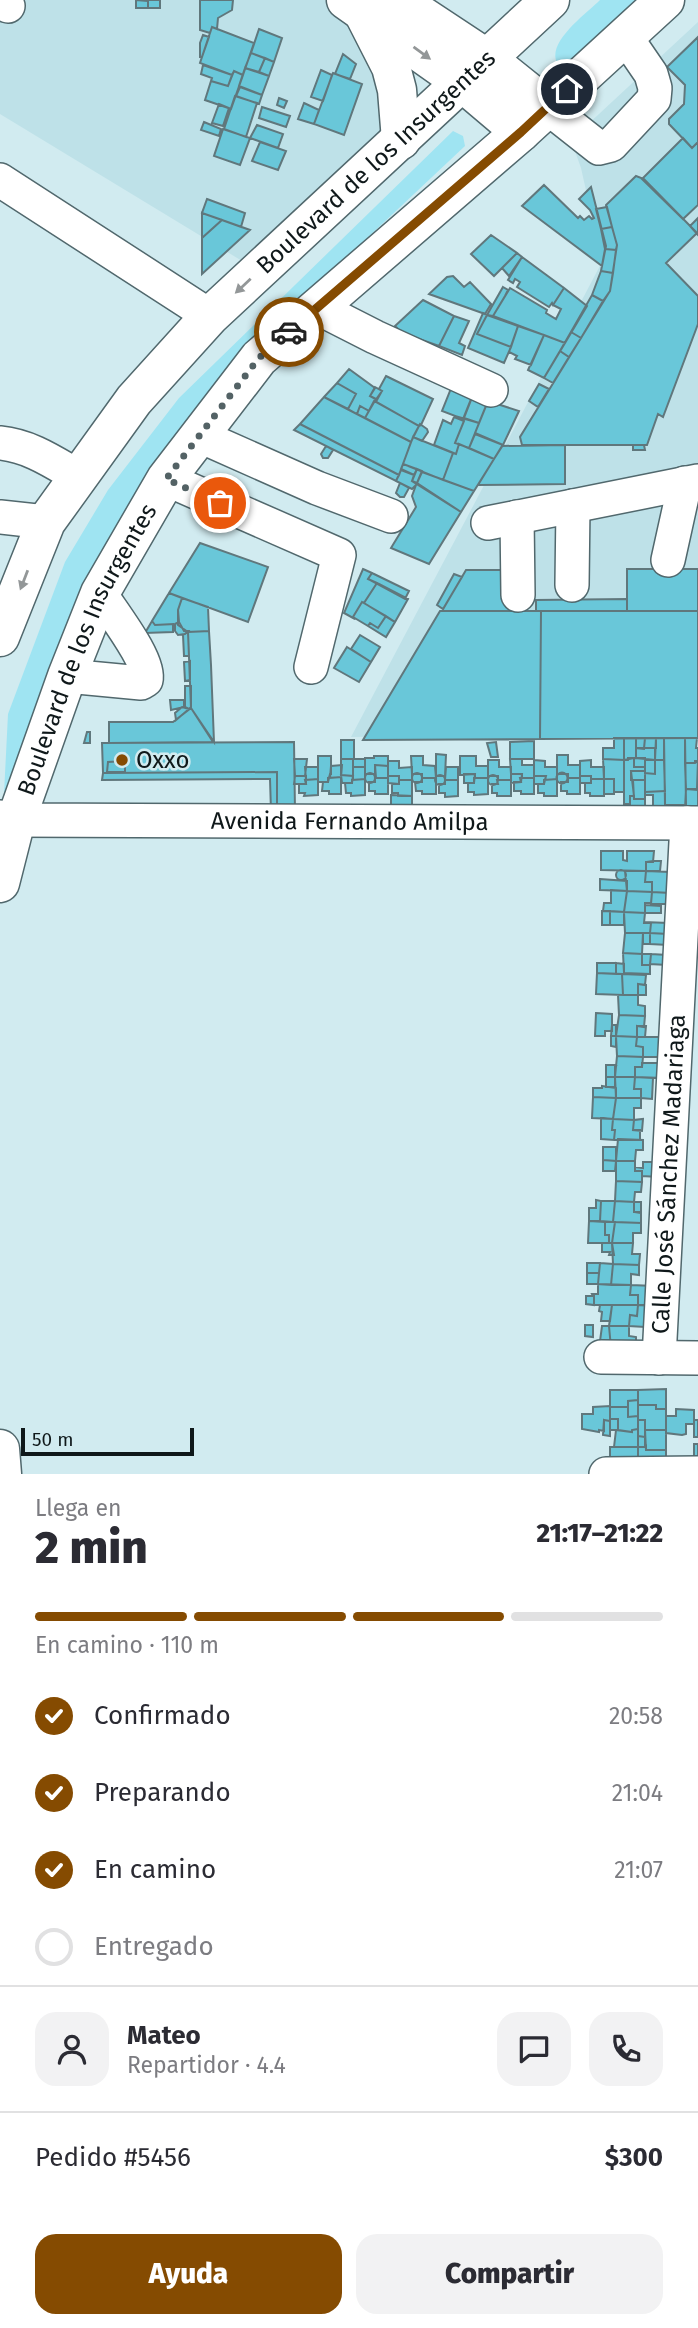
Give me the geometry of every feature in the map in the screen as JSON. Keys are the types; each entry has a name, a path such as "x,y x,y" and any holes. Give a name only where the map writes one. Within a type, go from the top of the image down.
{"main road":[{"name":"Boulevard de los Insurgentes","path":"0,637 46,523 134,400 210,316 548,0"},
{"name":"Boulevard de los Insurgentes","path":"0,883 8,819 100,593 166,479 259,358 534,119 664,0"},
{"path":"369,4 474,70 534,119"},
{"path":"369,4 397,90 401,140"},
{"path":"0,1449 2,1474"}],"street":[{"path":"534,119 599,148 611,145 654,99 655,88 651,74 625,36"},
{"path":"0,180 210,316"},
{"path":"318,308 492,390"},
{"path":"200,436 317,488 391,516"},
{"path":"0,443 19,445 40,454 79,477"},
{"path":"166,479 339,555 311,667"},
{"path":"518,595 502,520 692,482 668,560"},
{"path":"300,537 317,488"},
{"path":"572,585 573,506"},
{"path":"0,517 46,523"},
{"path":"67,676 141,683 146,680 148,674 140,655 100,593"},
{"name":"Avenida Fernando Amilpa","path":"8,819 693,823"},
{"name":"Calle José Sánchez Madariaga","path":"659,1358 693,823"},
{"path":"601,1357 698,1358"},
{"path":"606,1474 698,1473"}],"shaded area":[{"path":"0,0 325,0 357,20 386,69 388,148 252,267 0,114"},
{"path":"600,0 642,0 562,69 556,61 560,42 566,32"},
{"path":"698,22 698,732 351,737 602,262 581,168 571,140"},
{"path":"453,131 463,136 465,146 262,337 45,690 4,794 8,714 65,562 108,490 179,398"}],"building":[{"path":"136,0 148,1 148,8 136,8"},
{"path":"144,0 160,0 160,8 148,8 148,1"},
{"path":"200,0 233,0 232,10 218,18 217,29 212,27 210,33 200,30"},
{"path":"212,27 254,43 243,75 234,71 232,75 200,63"},
{"path":"259,29 282,38 274,62 251,53"},
{"path":"203,35 209,37 200,57 200,43"},
{"path":"698,37 698,142 692,148 669,124 669,119 684,104 685,85 667,67"},
{"path":"251,53 265,58 259,72 245,68"},
{"path":"343,54 356,64 350,79 335,74"},
{"path":"265,58 274,62 269,76 259,72"},
{"path":"203,65 232,75 228,86 211,81 212,78 201,74"},
{"path":"245,68 269,76 262,95 239,86"},
{"path":"321,70 332,75 323,101 311,97"},
{"path":"234,71 243,75 231,109 205,100 211,81 228,86"},
{"path":"333,73 362,84 344,135 314,124"},
{"path":"240,87 262,95 259,104 236,96"},
{"path":"235,96 257,103 246,137 224,129"},
{"path":"279,98 287,101 284,108 277,105"},
{"path":"304,103 319,110 314,124 298,119"},
{"path":"219,104 229,108 223,126 212,123"},
{"path":"262,107 290,116 286,127 259,118"},
{"path":"204,122 221,129 219,136 201,130"},
{"path":"257,125 283,134 278,148 250,138"},
{"path":"223,129 250,138 240,165 214,156"},
{"path":"683,138 692,148 698,142 698,205 683,219 642,179"},
{"path":"260,142 286,151 278,170 252,161"},
{"path":"636,176 644,179 697,233 666,263 698,296 698,324 663,417 658,414 647,445 522,445 520,437 610,291 617,245 606,205"},
{"path":"544,185 578,218 580,216 584,220 589,216 594,218 579,199 591,187 606,246 602,266 522,206"},
{"path":"207,199 245,213 241,227 202,213"},
{"path":"607,207 612,227 601,229 596,209"},
{"path":"202,213 222,220 202,238"},
{"path":"698,218 698,235 690,226"},
{"path":"222,220 250,230 202,274 202,238"},
{"path":"612,227 616,250 605,249 601,229"},
{"path":"491,235 517,253 494,276 471,254"},
{"path":"605,249 616,250 613,273 601,271"},
{"path":"517,253 522,257 509,276 502,268"},
{"path":"522,257 564,288 553,305 552,303 549,307 517,287 520,282 515,279 513,283 508,280"},
{"path":"601,271 613,273 610,291 603,301 592,295"},
{"path":"453,276 464,287 470,282 491,304 485,314 429,294 447,277"},
{"path":"503,287 508,290 505,296 493,316 487,315"},
{"path":"510,288 547,310 546,313 556,319 561,309 553,305 564,288 587,306 565,343 493,316"},
{"path":"592,295 603,301 581,338 571,332"},
{"path":"423,300 454,316 439,346 402,333 395,326"},
{"path":"483,313 487,315 477,334 511,347 504,363 468,348"},
{"path":"487,315 518,326 511,347 477,334"},
{"path":"454,316 469,321 459,343 465,346 462,355 439,346"},
{"path":"518,326 544,335 531,365 515,359 517,356 509,352"},
{"path":"571,332 581,338 569,357 560,351"},
{"path":"544,335 565,343 544,378 528,370"},
{"path":"560,351 569,357 553,383 544,378"},
{"path":"349,369 375,388 370,396 376,399 369,411 360,406 357,414 348,409 356,394 337,383"},
{"path":"386,376 433,399 421,425 375,401 382,391 379,389"},
{"path":"337,383 356,394 348,409 324,397"},
{"path":"539,384 549,389 538,407 529,401"},
{"path":"452,386 473,394 463,419 442,411"},
{"path":"375,387 382,391 377,400 370,396"},
{"path":"473,395 488,401 479,423 464,418"},
{"path":"324,397 411,442 399,475 300,424"},
{"path":"374,401 419,426 411,442 365,418"},
{"path":"488,401 519,411 503,445 475,433"},
{"path":"360,406 369,411 365,418 357,414"},
{"path":"455,416 479,423 469,448 455,443 464,421"},
{"path":"454,417 464,421 455,443 459,444 456,454 434,445 443,420 451,424"},
{"path":"300,424 399,475 396,481 294,430"},
{"path":"420,424 428,432 422,441 413,437"},
{"path":"475,434 503,445 494,459 469,448"},
{"path":"413,437 453,453 443,480 403,464"},
{"path":"459,444 494,459 474,491 443,480"},
{"path":"565,445 565,484 478,485 502,446"},
{"path":"633,445 644,445 645,450 633,450"},
{"path":"326,446 333,450 328,458 323,458 321,454"},
{"path":"403,464 417,469 414,475 401,469"},
{"path":"417,469 422,471 417,483 412,481"},
{"path":"401,470 414,475 412,481 461,512 429,564 391,548 416,507 412,496 416,485 412,489 396,481"},
{"path":"422,472 474,491 461,512 417,483"},
{"path":"400,483 409,488 404,497 396,493"},
{"path":"200,543 268,567 248,622 169,593"},
{"path":"363,569 372,573 368,579 377,583 364,603 362,602 353,617 355,619 344,613"},
{"path":"627,569 698,569 698,611 627,611"},
{"path":"466,570 515,570 514,611 442,611"},
{"path":"372,573 409,591 405,599 368,579"},
{"path":"454,574 462,577 443,609 437,605"},
{"path":"377,583 408,599 395,622 364,603"},
{"path":"169,593 182,598 178,610 179,622 155,625 152,621"},
{"path":"182,598 208,607 209,631 188,632 178,625 178,610"},
{"path":"627,599 627,611 536,611 536,600"},
{"path":"362,602 386,616 378,628 370,623 368,626 353,617"},
{"path":"440,611 541,611 540,739 363,740"},
{"path":"541,611 698,611 698,738 540,739"},
{"path":"386,616 395,622 386,637 368,626 370,623 378,628"},
{"path":"152,621 155,625 173,624 173,632 145,633"},
{"path":"179,622 184,631 188,631 185,634 178,635 175,631 175,624"},
{"path":"209,631 214,742 191,708 188,632"},
{"path":"188,632 189,656 184,656 183,635"},
{"path":"360,635 380,647 371,662 351,649"},
{"path":"347,647 371,662 359,682 334,668"},
{"path":"190,661 190,680 185,681 184,662"},
{"path":"185,686 191,686 189,709 185,707"},
{"path":"170,700 184,700 184,707 171,710"},
{"path":"182,707 189,709 176,720 175,713"},
{"path":"191,708 213,742 109,743 109,722 173,722"},
{"path":"87,732 90,732 90,743 84,743"},
{"path":"614,738 624,738 624,760 603,759 603,748 614,748"},
{"path":"624,738 636,738 636,758 645,758 645,767 634,767 634,758 624,760"},
{"path":"636,738 645,738 644,749 636,748"},
{"path":"645,738 656,738 656,748 644,748"},
{"path":"656,738 664,738 664,760 655,760"},
{"path":"664,738 685,738 686,805 665,805"},
{"path":"685,738 697,738 698,761 695,763 685,763"},
{"path":"341,740 354,740 354,759 365,759 365,767 353,767 353,759 341,759"},
{"path":"534,741 534,759 510,759 510,742"},
{"path":"294,742 295,811 277,811 277,772 103,773 102,743","holes":["125,761 125,772 107,772 108,762"]},
{"path":"496,742 498,757 491,757 487,743"},
{"path":"636,748 655,748 655,760 636,758"},
{"path":"436,754 446,755 445,776 436,776"},
{"path":"557,755 568,755 568,765 580,765 580,778 557,774"},
{"path":"318,756 331,756 328,782 318,782"},
{"path":"388,756 388,766 375,765 375,774 365,774 365,758"},
{"path":"411,756 423,756 423,765 435,766 436,778 422,778 422,774 412,774"},
{"path":"460,756 476,756 476,766 488,766 488,778 475,778 475,774 460,775"},
{"path":"634,758 634,767 645,767 645,771 631,771 634,796 630,796 630,804 624,804 624,760"},
{"path":"294,759 307,759 305,776 295,776"},
{"path":"341,759 353,759 353,776 341,775"},
{"path":"510,759 522,759 522,765 534,765 534,778 511,774"},
{"path":"603,759 624,760 624,792 614,792 614,779 604,779"},
{"path":"488,760 499,760 499,767 511,767 511,780 498,780 498,776 488,776"},
{"path":"534,760 545,761 545,767 557,767 557,779 545,780 546,776 534,776"},
{"path":"591,760 591,767 604,767 604,779 580,776 580,761"},
{"path":"645,760 655,760 655,774 645,773"},
{"path":"655,760 664,760 665,791 645,792 645,773 655,774"},
{"path":"125,761 125,772 107,772 108,762"},
{"path":"388,761 399,761 399,768 412,767 412,780 399,780 399,776 388,776"},
{"path":"698,761 697,789 686,789 685,763"},
{"path":"342,765 341,777 330,778 331,766"},
{"path":"375,765 388,766 388,778 376,778"},
{"path":"305,767 318,767 318,779 306,780"},
{"path":"353,767 365,767 365,779 353,780"},
{"path":"446,767 458,767 458,780 445,780"},
{"path":"631,771 645,771 645,780 631,780"},
{"path":"277,772 277,811 271,811 270,779 102,780 103,773"},
{"path":"370,773 374,774 374,782 370,783 366,782 365,778 366,774"},
{"path":"417,773 421,774 421,782 417,783 413,782 412,778 413,774"},
{"path":"562,773 566,774 566,782 562,783 558,782 557,778 558,774"},
{"path":"464,774 475,774 474,783 464,783"},
{"path":"511,774 522,774 521,782 511,783"},
{"path":"341,775 353,776 352,783 342,783"},
{"path":"440,775 445,780 440,785 435,780"},
{"path":"493,775 498,780 493,785 488,780"},
{"path":"295,776 306,776 306,784 294,784"},
{"path":"388,776 399,776 399,784 388,783"},
{"path":"534,776 546,776 544,784 534,784"},
{"path":"580,776 591,776 591,783 580,783"},
{"path":"341,777 341,794 322,791 323,782 328,782 328,778"},
{"path":"375,778 388,778 388,794 369,791 369,782 375,782"},
{"path":"422,778 436,778 436,794 416,791 415,782 422,782"},
{"path":"474,778 488,778 488,794 474,795 474,792 468,792 468,783 474,783"},
{"path":"520,778 534,778 534,794 514,791 514,782 521,782"},
{"path":"568,778 580,778 580,794 561,791 561,782 568,782"},
{"path":"318,779 318,795 304,796 305,793 299,793 299,784 306,784 305,780"},
{"path":"365,779 365,795 351,796 351,793 346,793 345,783"},
{"path":"557,779 557,796 538,793 538,784 544,784 544,780"},
{"path":"591,779 604,779 604,796 590,796 590,793 585,793 585,783 591,783"},
{"path":"604,779 614,779 614,794 604,794"},
{"path":"399,780 412,780 412,796 392,793 392,784 399,784"},
{"path":"445,780 458,780 458,796 445,797 445,793 439,793 439,784 445,784"},
{"path":"497,780 511,780 511,796 497,796 497,793 492,793 492,784 498,784"},
{"path":"633,780 645,780 645,799 634,799"},
{"path":"686,789 698,790 698,809 685,809"},
{"path":"665,791 665,809 653,809 653,795 645,795 645,792"},
{"path":"391,795 412,796 412,810 391,807"},
{"path":"630,796 634,796 634,799 645,799 645,810 624,810 624,804 630,804"},
{"path":"601,851 623,851 623,860 627,861 627,851 654,851 653,862 646,862 646,871 601,870"},
{"path":"661,861 660,871 646,871 646,862"},
{"path":"621,870 625,871 625,879 621,880 617,879 616,875 617,871"},
{"path":"625,871 646,871 645,882 652,882 652,892 627,891"},
{"path":"646,871 670,872 670,893 652,892 652,882 645,882"},
{"path":"600,879 627,881 627,891 600,890"},
{"path":"611,890 627,891 624,912 603,911 604,903 611,903"},
{"path":"627,891 652,892 651,903 645,903 645,913 624,912"},
{"path":"652,892 670,893 669,904 651,904"},
{"path":"645,905 661,906 661,913 645,913"},
{"path":"602,911 610,911 610,925 602,925"},
{"path":"610,911 624,912 624,925 610,925"},
{"path":"624,912 645,913 644,923 651,923 650,933 625,933"},
{"path":"644,922 668,923 668,934 650,933 651,923"},
{"path":"625,933 643,933 642,954 623,953"},
{"path":"643,933 650,933 650,944 643,944"},
{"path":"650,933 668,934 668,945 650,944"},
{"path":"623,953 642,954 642,965 650,965 650,974 624,973"},
{"path":"642,954 651,954 650,965 642,965"},
{"path":"651,954 667,955 667,965 650,964"},
{"path":"597,963 616,963 616,974 597,973"},
{"path":"616,963 624,964 624,974 616,974"},
{"path":"597,973 622,974 623,995 596,994"},
{"path":"622,974 646,975 645,985 638,984 638,995 623,995"},
{"path":"638,984 646,985 646,995 638,995"},
{"path":"618,995 638,995 638,1005 645,1006 645,1016 619,1015"},
{"path":"596,1013 612,1014 612,1031 605,1031 605,1036 595,1036"},
{"path":"619,1015 645,1016 644,1027 637,1026 637,1037 616,1036"},
{"path":"612,1025 616,1025 616,1036 611,1036"},
{"path":"637,1026 646,1026 645,1037 637,1037"},
{"path":"611,1036 616,1036 616,1047 611,1046"},
{"path":"616,1036 637,1037 636,1046 643,1047 643,1057 617,1056"},
{"path":"637,1037 664,1037 664,1057 643,1057 643,1047 636,1046"},
{"path":"617,1056 643,1057 642,1067 635,1067 635,1077 615,1077"},
{"path":"642,1063 663,1063 663,1078 635,1077 635,1067 642,1067"},
{"path":"606,1065 617,1065 615,1077 606,1077"},
{"path":"606,1077 615,1077 615,1087 606,1087"},
{"path":"615,1077 635,1077 634,1089 641,1089 641,1098 616,1098"},
{"path":"635,1077 653,1078 652,1099 641,1098 641,1089 634,1089"},
{"path":"593,1088 616,1088 616,1098 593,1097"},
{"path":"593,1097 616,1098 613,1119 592,1118"},
{"path":"616,1098 641,1098 641,1108 634,1108 634,1120 613,1119"},
{"path":"601,1118 613,1119 614,1140 601,1139"},
{"path":"613,1119 634,1120 633,1130 640,1130 640,1140 614,1140"},
{"path":"643,1119 642,1131 633,1130 634,1120"},
{"path":"618,1139 643,1140 643,1150 636,1150 635,1161 616,1161"},
{"path":"603,1147 616,1147 616,1161 603,1160"},
{"path":"603,1160 616,1161 615,1171 603,1171"},
{"path":"616,1161 635,1161 635,1171 642,1171 642,1182 616,1181"},
{"path":"643,1162 660,1162 659,1177 642,1176 642,1171 635,1171 635,1167 643,1168"},
{"path":"616,1181 642,1182 641,1192 635,1192 634,1202 615,1201"},
{"path":"596,1200 601,1201 600,1221 589,1221 589,1208 596,1208"},
{"path":"601,1201 615,1201 613,1222 600,1221"},
{"path":"615,1201 634,1202 634,1212 641,1212 641,1223 613,1222"},
{"path":"634,1202 641,1202 641,1213 634,1212"},
{"path":"589,1221 605,1222 605,1235 609,1235 609,1243 588,1243"},
{"path":"605,1222 615,1222 612,1243 609,1243 609,1235 605,1235"},
{"path":"615,1222 641,1223 641,1233 633,1233 633,1243 612,1243"},
{"path":"602,1243 612,1243 614,1255 602,1252"},
{"path":"612,1243 633,1243 632,1254 640,1254 639,1265 613,1264"},
{"path":"587,1263 600,1263 599,1273 587,1273"},
{"path":"600,1263 613,1264 611,1285 598,1284"},
{"path":"613,1264 639,1265 639,1275 631,1274 631,1285 611,1285"},
{"path":"587,1273 599,1273 598,1284 587,1284"},
{"path":"598,1284 631,1285 630,1295 638,1295 638,1305 594,1305"},
{"path":"631,1285 654,1286 654,1306 638,1305 638,1295 630,1295"},
{"path":"594,1294 594,1305 586,1304 586,1296 593,1296"},
{"path":"600,1305 612,1305 610,1321 601,1321"},
{"path":"612,1305 638,1305 637,1316 630,1315 629,1326 609,1326"},
{"path":"638,1305 646,1305 645,1327 629,1326 630,1315 637,1316"},
{"path":"585,1325 593,1325 593,1337 585,1336"},
{"path":"602,1326 609,1326 611,1348 600,1341"},
{"path":"609,1326 629,1326 629,1336 636,1337 636,1347 611,1348"},
{"path":"666,1389 666,1409 656,1409 656,1405 638,1405 638,1390"},
{"path":"610,1390 638,1390 638,1400 628,1401 628,1407 610,1407"},
{"path":"638,1400 638,1416 628,1417 628,1401"},
{"path":"638,1405 656,1405 656,1409 666,1409 666,1430 645,1430 645,1420 638,1420"},
{"path":"610,1406 610,1421 604,1420 604,1431 582,1429 582,1414 593,1414 593,1407"},
{"path":"610,1407 628,1407 628,1417 638,1416 638,1429 632,1432 618,1430 618,1419 610,1419"},
{"path":"676,1409 694,1410 694,1424 686,1424 686,1434 666,1433 666,1416 676,1416"},
{"path":"610,1419 618,1419 618,1430 610,1430"},
{"path":"604,1420 610,1421 610,1436 603,1435"},
{"path":"638,1420 645,1420 645,1437 638,1436"},
{"path":"694,1420 698,1420 698,1437 694,1437"},
{"path":"638,1429 638,1447 614,1447 616,1430 632,1432"},
{"path":"645,1430 666,1430 666,1450 646,1450"},
{"path":"638,1436 645,1437 645,1447 638,1447"},
{"path":"694,1444 698,1444 698,1465 694,1465"},
{"path":"646,1446 646,1450 666,1450 666,1465 638,1466 638,1447"},
{"path":"610,1447 638,1447 638,1466 610,1466"}],"way so far":[{"path":"220,503 166,479 259,358 289,332"}],"place":[{"name":"Oxxo","path":"122,760"}],"route":[{"path":"289,332 521,132 567,89"}]}
